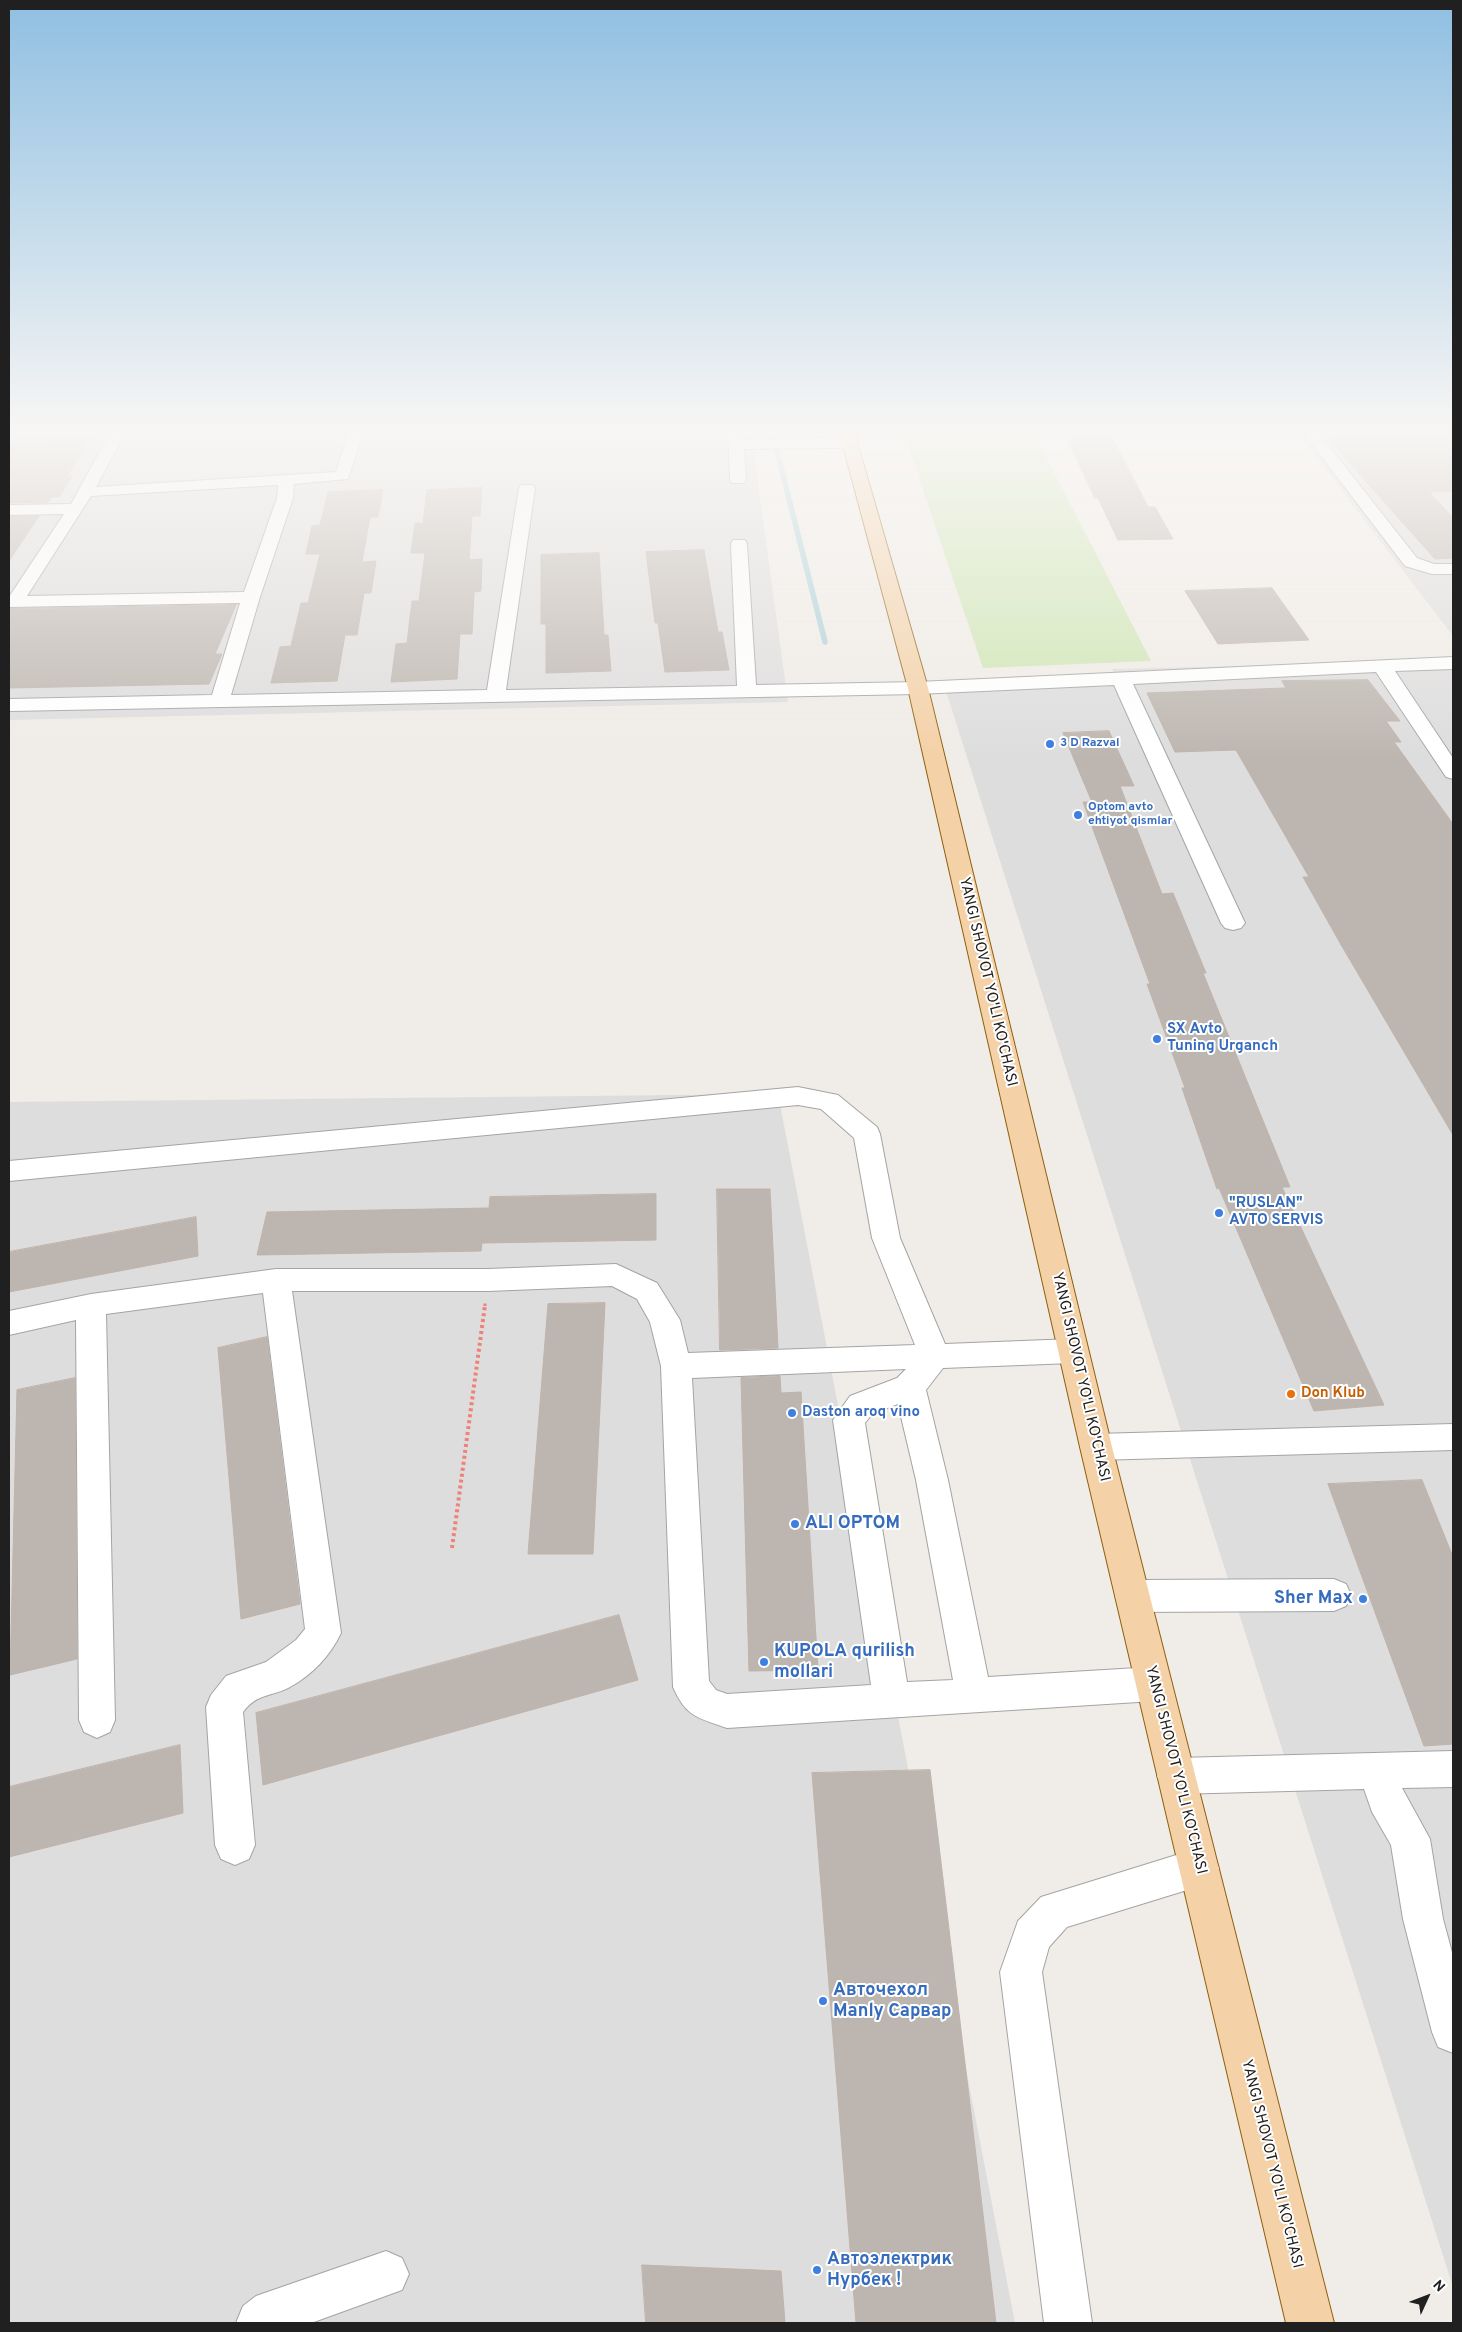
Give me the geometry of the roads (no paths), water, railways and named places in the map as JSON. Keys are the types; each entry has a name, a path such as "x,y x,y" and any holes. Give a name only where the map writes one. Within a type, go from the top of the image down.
{"main road":[{"name":"YANGI SHOVOT YO'LI KO'CHASI","path":"876,540 918,688 1096,1447 1310,2323"}],"street":[{"path":"12,602 55,540"},
{"path":"220,700 271,540"},
{"path":"496,695 519,540"},
{"path":"1394,540 1411,562 1432,569 1453,569"},
{"path":"739,544 747,691"},
{"path":"12,602 251,597"},
{"path":"9,705 918,688 1383,668 1453,663"},
{"path":"1383,668 1453,772"},
{"path":"1121,679 1232,923"},
{"path":"9,1172 798,1096 829,1101 867,1134 886,1238 935,1356"},
{"path":"9,1323 91,1304 276,1280 488,1280 616,1275 647,1292 665,1320 676,1366 691,1687 704,1703 726,1711 1154,1684"},
{"path":"235,1845 224,1706 239,1688 277,1675 309,1652 323,1633 276,1280"},
{"path":"91,1304 97,1720"},
{"path":"676,1366 1074,1351"},
{"path":"892,1701 849,1420 861,1404 909,1386 935,1356"},
{"path":"909,1386 932,1480 974,1696"},
{"path":"1096,1447 1453,1436"},
{"path":"1132,1596 1334,1595"},
{"path":"1176,1776 1453,1769"},
{"path":"1379,1770 1386,1799 1410,1840 1424,1919 1453,2032"},
{"path":"1068,2323 1021,1972 1032,1935 1055,1911 1199,1868"},
{"path":"260,2323 272,2313 386,2274"}],"waterway":[{"path":"799,540 825,642"}],"place":[{"name":"3 D Razval","path":"1050,744"},
{"name":"Optom avto ehtiyot qismlar","path":"1078,815"},
{"name":"SX Avto Tuning Urganch","path":"1157,1039"},
{"name":"\"RUSLAN\" AVTO SERVIS","path":"1219,1213"},
{"name":"Don Klub","path":"1291,1394"},
{"name":"Daston aroq vino","path":"792,1413"},
{"name":"ALI OPTOM","path":"795,1524"},
{"name":"Sher Max","path":"1363,1599"},
{"name":"KUPOLA qurilish mollari","path":"764,1662"},
{"name":"Авточехол Manly Сарвар","path":"823,2001"},
{"name":"Автоэлектрик Нурбек !","path":"817,2270"}]}
